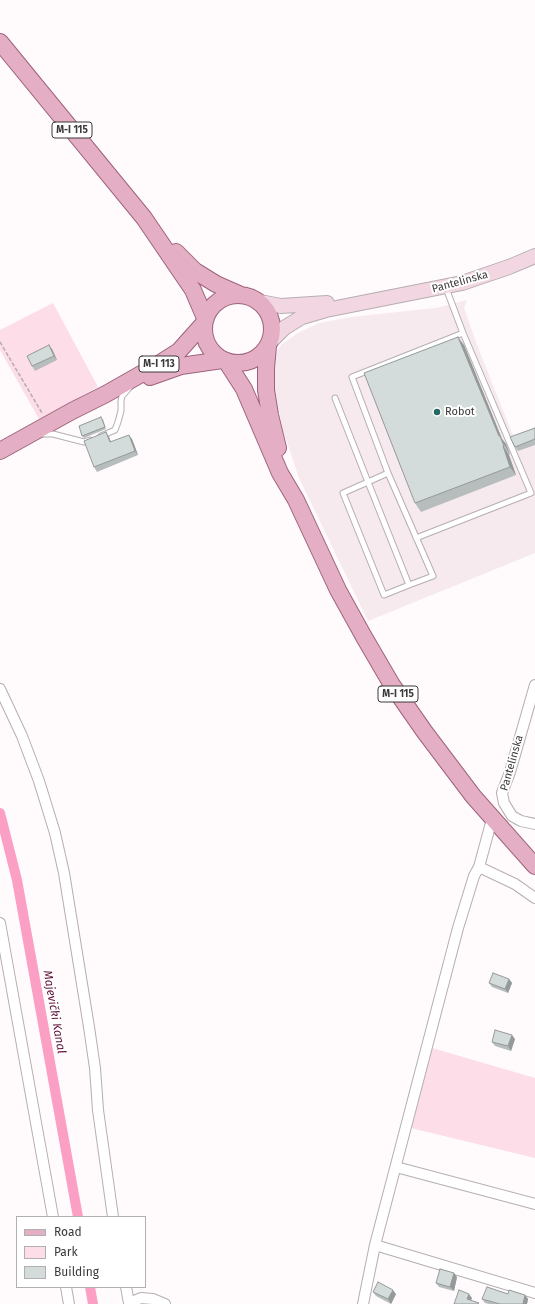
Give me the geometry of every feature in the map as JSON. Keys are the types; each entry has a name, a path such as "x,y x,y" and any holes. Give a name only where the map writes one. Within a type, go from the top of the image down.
{"main road":[{"name":"M-I 115","path":"0,42 144,218 195,271 216,284 241,295 251,297 260,302 267,310 271,320 272,331 266,368 266,390 277,445 296,500"},
{"name":"M-I 115","path":"144,218 193,290 204,320 204,334 207,344 213,354 224,361 244,389 280,473 296,500 338,590 392,685 424,731 473,796 535,866"},
{"name":"Pantelinska","path":"382,299 446,287 480,278 535,256"},
{"path":"204,320 210,308 219,300 229,296 241,295"},
{"path":"260,302 281,306 382,299"},
{"path":"224,361 245,363 254,359 262,354 284,328 302,317 326,310 382,299"},
{"name":"M-I 113","path":"0,451 106,394 179,351 204,320"},
{"name":"M-I 113","path":"106,394 182,366 224,361"}],"street":[{"name":"Pantelinska","path":"535,685 510,772 502,793 504,803 512,816 521,821 535,824"},
{"path":"0,689 22,736 39,781 55,833 64,873 95,1068 98,1110 113,1216"},
{"path":"363,1304 375,1245 458,928 474,876 479,868 492,819"},
{"path":"479,868 515,884 535,898"},
{"path":"0,923 53,1216"},
{"path":"396,1167 535,1204"},
{"path":"375,1245 535,1293"},
{"path":"66,1288 69,1304"},
{"path":"126,1288 129,1303 141,1298 154,1300 165,1304"}],"lane":[{"path":"416,538 531,492 463,333 446,287"},
{"path":"388,473 343,493 384,595 433,576 388,473 352,377 463,333"},
{"path":"31,434 53,434 84,442 115,430 118,422 120,401 122,396 133,383"},
{"path":"335,398 409,585"}],"path":[{"path":"0,342 49,424"}],"shaded area":[{"path":"467,300 464,308 514,438 535,430 535,553 368,621 299,478 282,427 273,378 273,357 282,344 298,333 319,323 351,317 436,308"}],"green space":[{"path":"53,303 98,387 39,419 0,350 0,330"},
{"path":"432,1048 535,1078 535,1158 411,1128"}],"building":[{"name":"Robot","path":"458,337 504,446 510,467 415,503 364,373"},
{"path":"49,345 54,356 32,366 27,356"},
{"path":"101,417 105,427 82,436 79,426"},
{"path":"535,428 535,439 515,447 510,437"},
{"path":"106,432 110,442 129,435 135,451 94,467 84,441"},
{"path":"493,973 509,979 505,989 489,983"},
{"path":"495,1030 512,1035 508,1046 492,1042"},
{"path":"440,1269 454,1273 450,1287 436,1283"},
{"path":"378,1282 393,1290 388,1299 373,1292"},
{"path":"487,1287 508,1294 509,1290 525,1295 523,1304 500,1304 482,1299"},
{"path":"459,1290 469,1294 467,1299 479,1303 454,1304"}],"waterway":[{"name":"Majevički Kanal","path":"0,813 17,880 78,1216"},
{"name":"Majevički Kanal","path":"90,1288 93,1304"}],"place":[{"name":"Robot","path":"437,412"}]}
